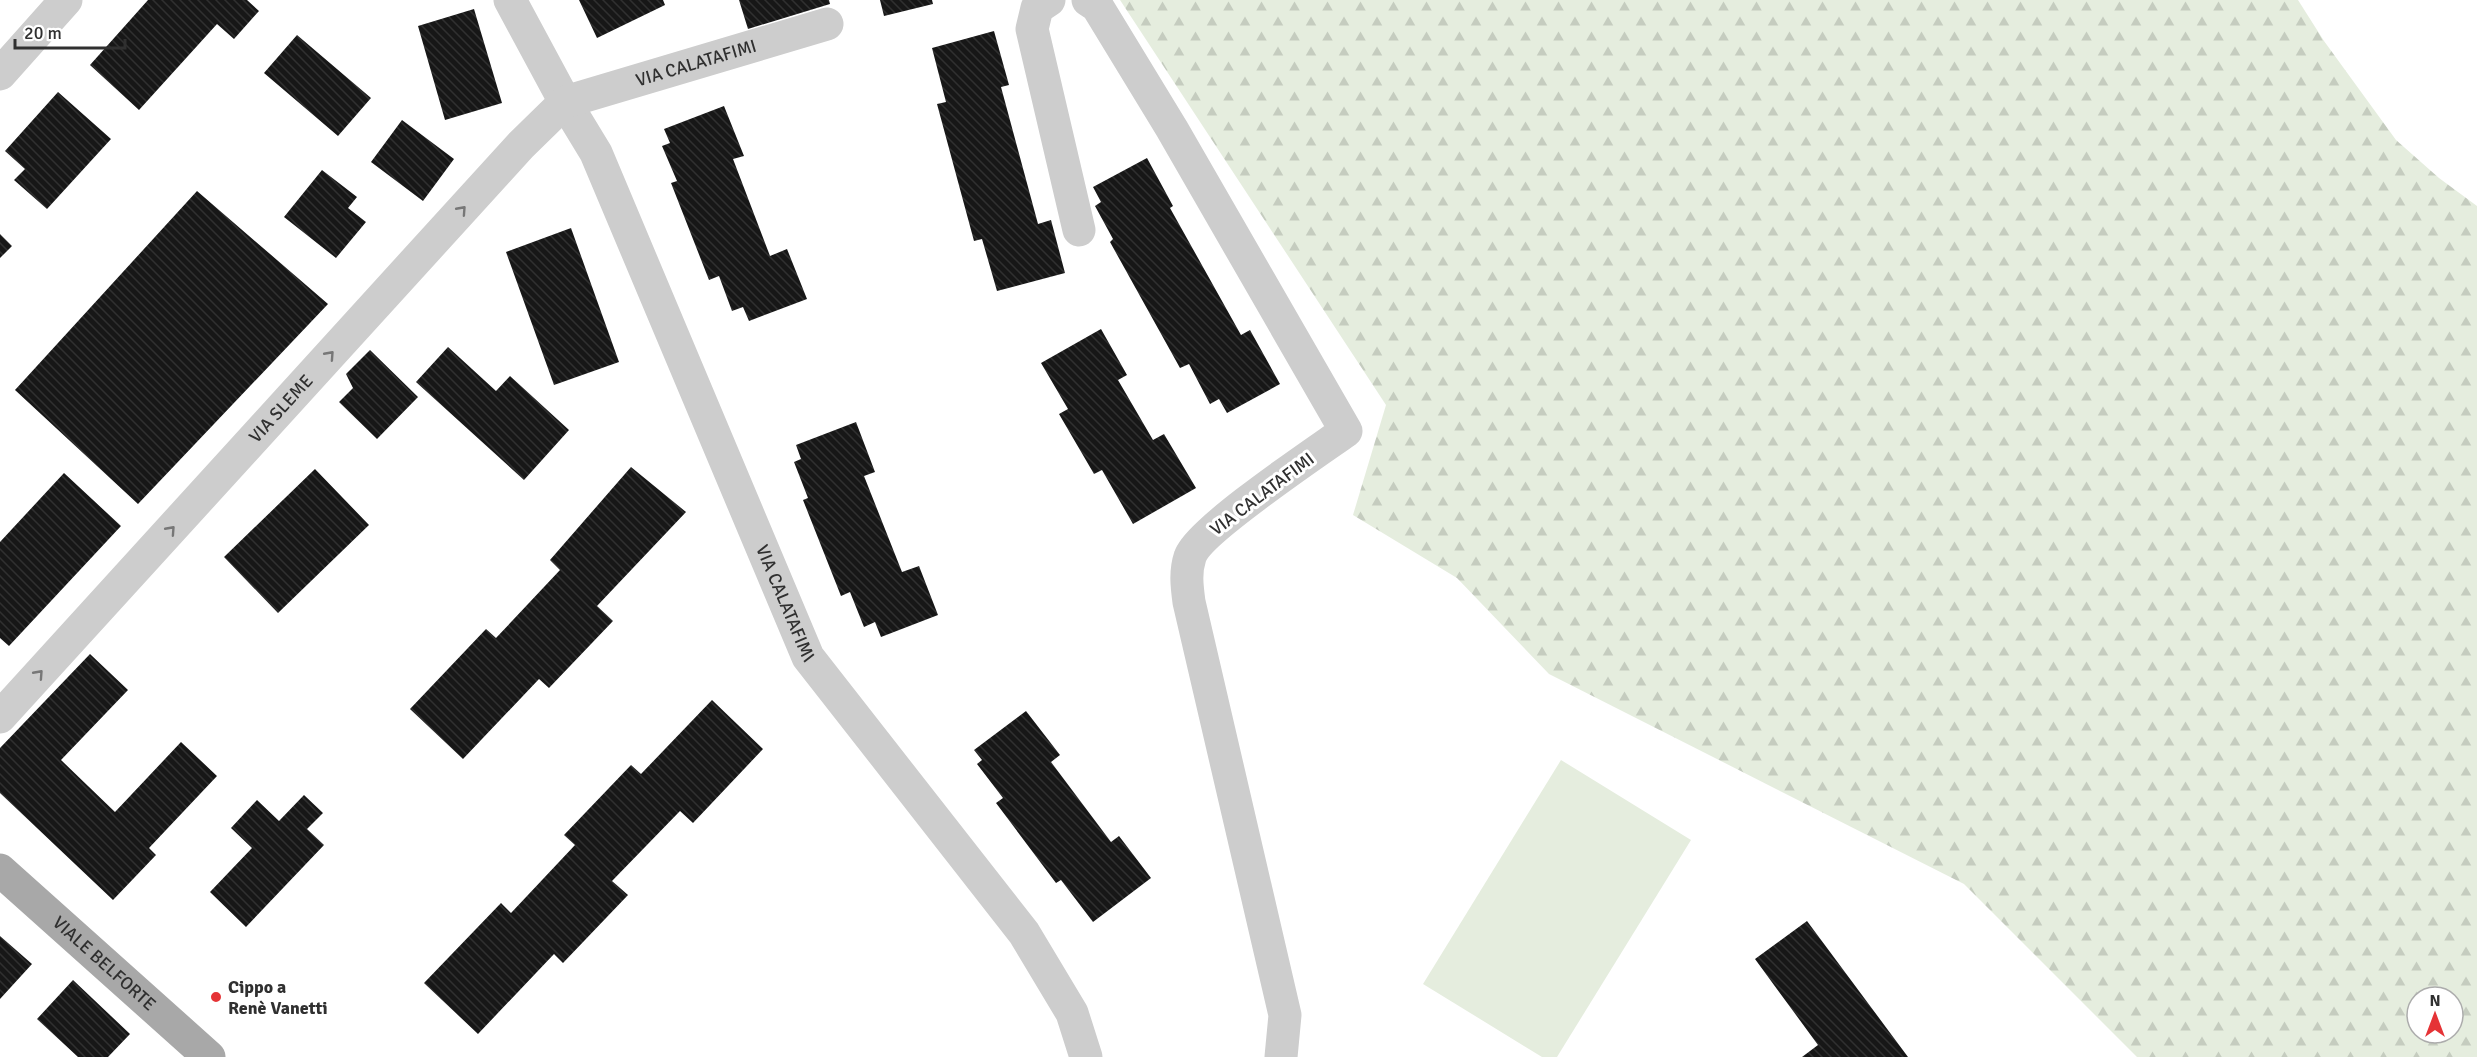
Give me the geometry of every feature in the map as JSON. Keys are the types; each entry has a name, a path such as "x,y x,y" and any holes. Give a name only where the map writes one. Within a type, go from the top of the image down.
{"main road":[{"name":"VIALE BELFORTE","path":"0,870 208,1057"}],"street":[{"path":"0,74 66,0"},
{"name":"VIA CALATAFIMI","path":"510,0 565,102 596,153 808,657 1024,933 1072,1013 1086,1057"},
{"path":"1049,0 1037,8 1032,29 1079,230"},
{"name":"VIA CALATAFIMI","path":"1088,0 1097,6 1172,129 1346,431 1212,529 1190,555 1186,577 1189,602 1285,1015 1281,1057"},
{"name":"VIA CALATAFIMI","path":"565,102 827,24"},
{"name":"VIA SLEME","path":"0,717 521,145 565,102"}],"green space":[{"path":"1120,0 2298,0 2324,41 2396,140 2439,178 2477,206 2477,1057 2137,1057 1964,884 1549,674 1457,578 1353,515 1386,405"},
{"path":"1561,760 1691,840 1557,1057 1542,1057 1423,984"}],"building":[{"path":"148,0 247,0 259,11 234,39 217,24 139,110 90,65"},
{"path":"579,0 663,0 665,5 597,38"},
{"path":"739,0 829,0 830,4 748,29"},
{"path":"880,0 932,0 933,4 884,16"},
{"path":"474,9 502,103 445,120 418,26"},
{"path":"994,31 1009,85 1001,87 1038,224 1051,220 1065,273 997,291 982,239 974,241 937,104 946,102 932,48"},
{"path":"297,35 371,98 338,136 264,73"},
{"path":"58,92 111,139 47,209 14,180 25,169 5,151"},
{"path":"724,106 744,156 733,159 770,256 787,249 807,299 749,321 743,307 732,311 719,276 709,280 671,183 677,181 662,146 670,143 664,129"},
{"path":"402,120 454,159 423,201 371,162"},
{"path":"1147,158 1173,206 1170,208 1241,335 1250,330 1280,384 1227,413 1219,399 1210,404 1189,364 1180,368 1110,242 1113,239 1095,206 1101,202 1093,187"},
{"path":"322,170 357,197 348,208 366,222 336,258 284,217"},
{"path":"197,191 328,304 138,504 15,390"},
{"path":"571,228 619,362 554,385 506,252"},
{"path":"0,234 12,246 0,258"},
{"path":"1101,329 1127,375 1118,380 1153,440 1164,434 1196,488 1133,524 1102,470 1094,474 1059,414 1068,409 1041,363"},
{"path":"448,347 496,391 510,376 569,430 524,480 416,382"},
{"path":"370,350 418,397 377,439 339,402 353,388 346,374"},
{"path":"856,422 875,472 864,476 902,572 919,566 938,615 881,637 875,622 864,627 850,592 841,596 803,500 808,498 794,462 801,459 796,445"},
{"path":"631,467 686,512 597,606 613,621 549,688 539,679 463,759 410,709 486,629 496,638 560,570 550,560"},
{"path":"315,469 369,525 278,613 224,557"},
{"path":"64,473 121,526 9,646 0,638 0,542"},
{"path":"90,654 128,690 61,760 115,812 181,742 217,776 149,848 156,855 113,900 0,793 0,748"},
{"path":"712,700 763,749 693,823 680,811 612,881 628,895 563,963 554,954 478,1034 424,983 501,903 511,913 575,845 564,835 631,765 641,774"},
{"path":"1026,711 1060,755 1051,762 1111,842 1119,836 1151,878 1093,922 1061,880 1056,883 996,803 1003,798 977,764 982,760 974,750"},
{"path":"304,795 323,813 307,829 324,845 246,927 210,892 252,848 231,828 257,800 279,821"},
{"path":"1807,921 1908,1057 1802,1057 1818,1045 1755,959"},
{"path":"0,936 32,964 0,999"},
{"path":"73,980 130,1034 108,1057 78,1057 37,1019"}],"place":[{"name":"Cippo a Renè Vanetti","path":"216,997"}]}
